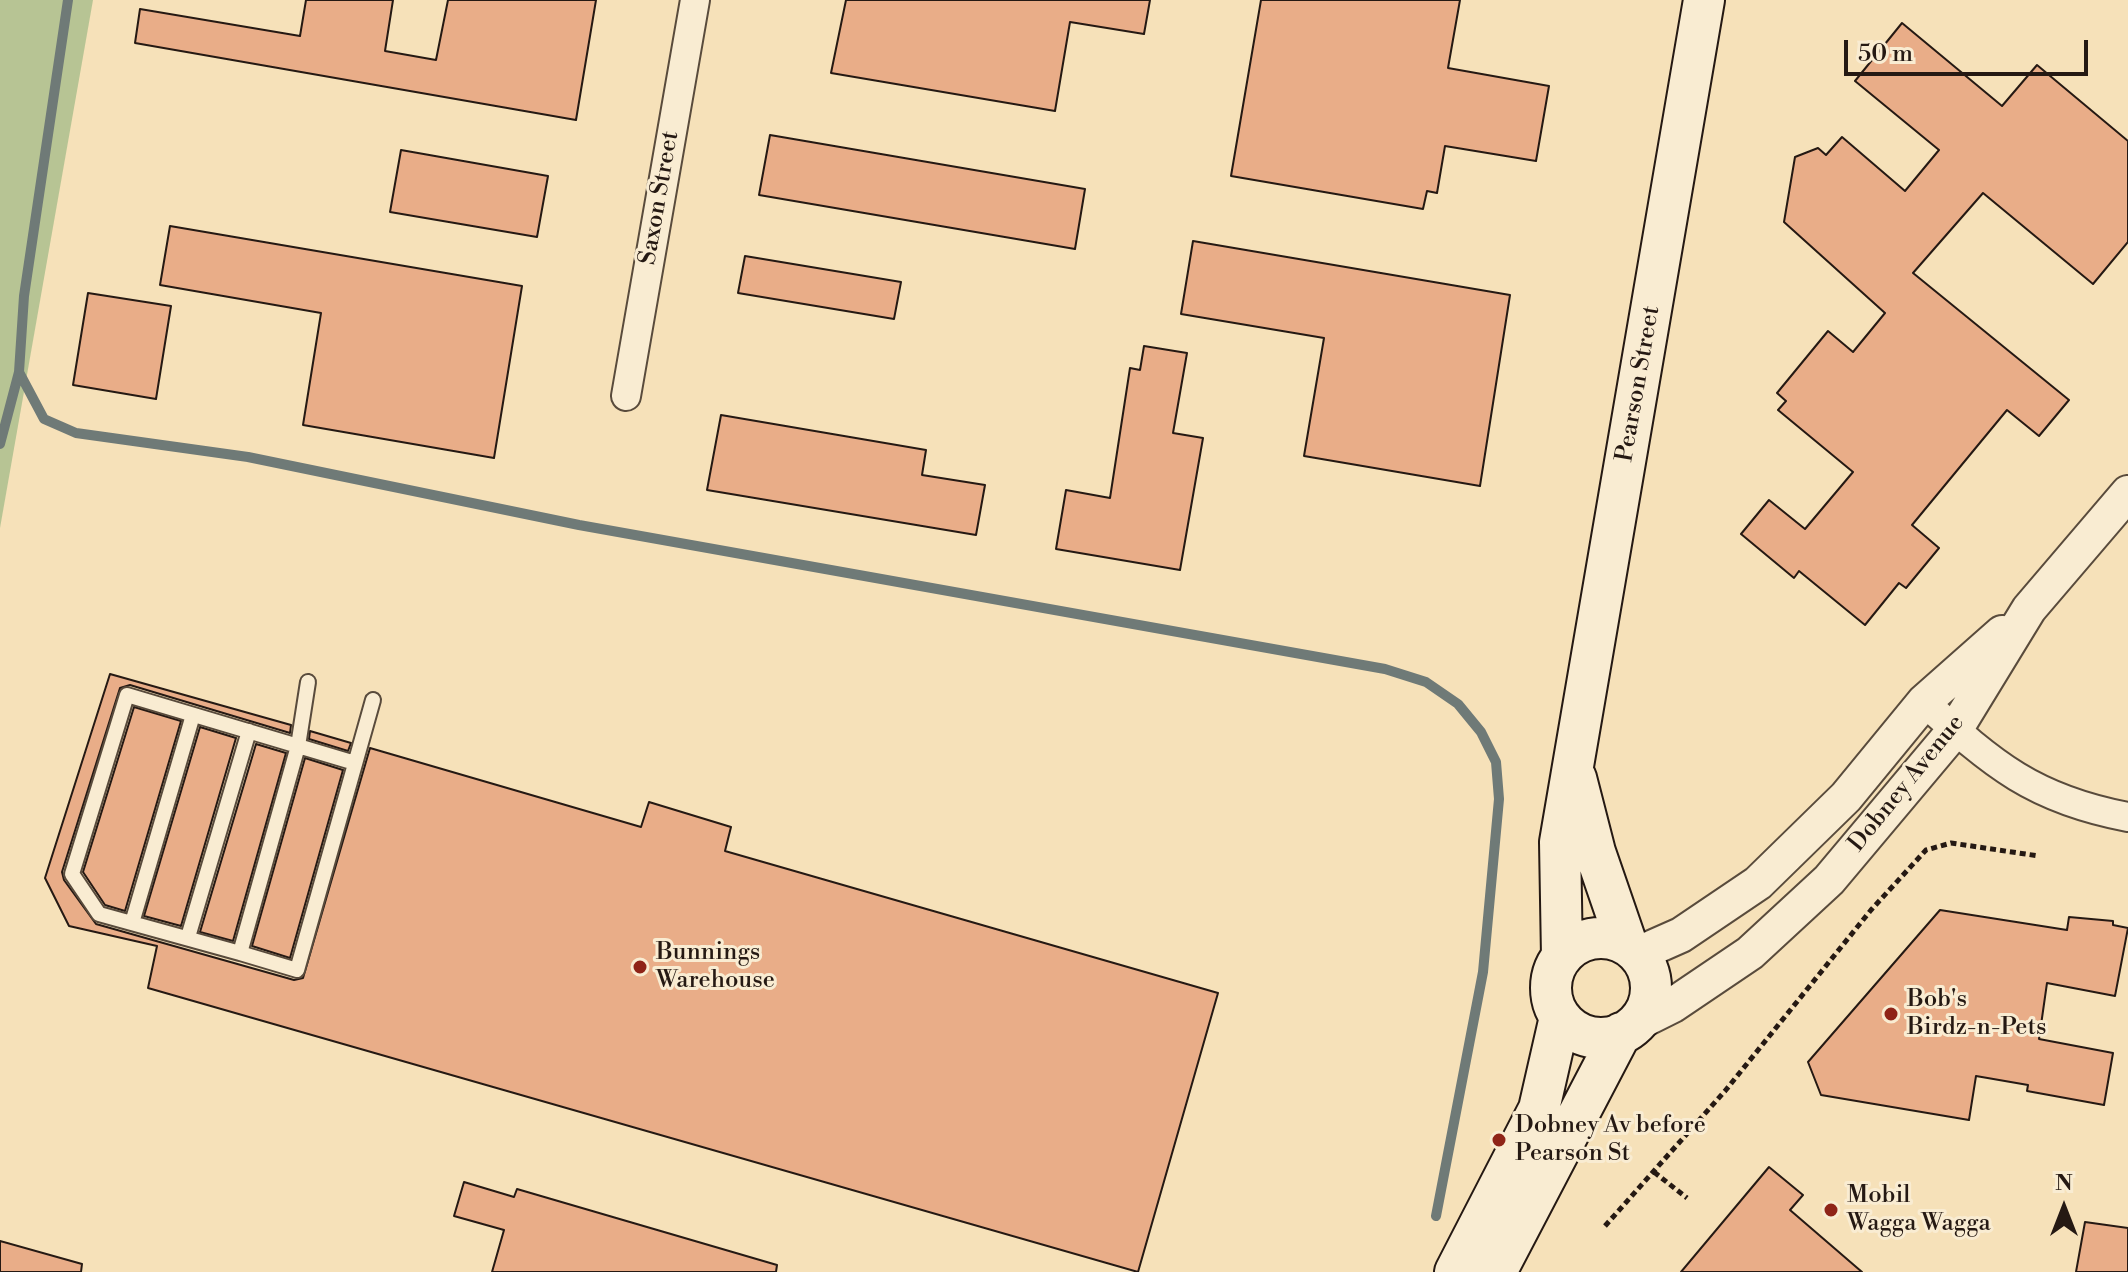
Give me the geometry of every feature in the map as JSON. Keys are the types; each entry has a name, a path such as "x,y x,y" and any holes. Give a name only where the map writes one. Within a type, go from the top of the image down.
{"main road":[{"name":"Pearson Street","path":"1562,957 1560,842 1704,0"},
{"name":"Pearson Street","path":"1573,767 1595,852 1633,950"},
{"path":"1496,1272 1628,1029 1645,1012 1651,982 1633,950 1599,938 1572,946 1562,957 1551,983 1551,998 1560,1017 1572,1029 1588,1036 1605,1038 1628,1029"},
{"path":"1455,1272 1539,1109 1560,1017"}],"street":[{"name":"Saxon Street","path":"626,396 695,0"},
{"name":"Dobney Avenue","path":"1628,1029 1716,977 1792,916 1829,880 1955,730 2029,609 2128,493"},
{"path":"1633,950 1693,928 1758,883 1846,797 1924,702 2029,609"},
{"path":"1924,702 2016,779 2058,799 2128,817"}],"lane":[{"path":"240,953 298,746 308,682"},
{"path":"355,763 127,695 72,874 99,914 297,970 373,700"},
{"path":"132,923 193,715"},
{"path":"188,937 249,731"}],"path":[{"path":"1605,1226 1725,1091 1871,910 1926,850 1951,843 2039,856"},
{"path":"1654,1172 1687,1198"}],"green space":[{"path":"0,0 93,0 0,528"}],"building":[{"path":"306,0 393,0 385,51 436,60 448,0 596,0 576,120 135,43 140,9 300,36"},
{"path":"846,0 1150,0 1144,34 1070,22 1055,111 831,73"},
{"path":"1261,0 1460,0 1448,68 1549,86 1536,161 1445,146 1437,193 1427,191 1423,209 1231,176"},
{"path":"1902,23 2002,106 2037,65 2128,141 2128,242 2093,284 1983,193 1913,273 2069,400 2039,436 2007,410 1912,525 1939,548 1906,588 1899,583 1865,625 1799,571 1794,578 1741,534 1769,500 1805,529 1853,472 1778,410 1786,401 1777,393 1828,331 1853,352 1885,313 1784,222 1795,157 1818,148 1826,155 1842,137 1905,191 1939,150 1855,81"},
{"path":"770,135 1085,189 1075,249 759,195"},
{"path":"401,150 548,176 537,237 390,212"},
{"path":"170,226 522,286 494,458 303,425 321,313 160,285"},
{"path":"1193,241 1510,295 1480,486 1304,456 1324,338 1181,314"},
{"path":"745,256 901,282 894,319 738,293"},
{"path":"88,293 171,306 156,399 73,385"},
{"path":"1144,346 1187,353 1173,433 1203,438 1180,570 1056,549 1066,490 1110,498 1130,368 1140,370"},
{"path":"721,415 926,450 922,475 985,485 976,535 707,490"},
{"name":"Bunnings Warehouse","path":"110,674 291,725 290,733 130,685 120,688 62,872 64,880 96,924 294,980 303,978 370,748 641,827 649,802 731,827 725,851 1218,993 1138,1272 148,988 157,946 69,926 45,878"},
{"path":"134,707 181,721 125,911 105,905 83,872"},
{"path":"200,727 236,738 181,926 144,916"},
{"path":"310,731 351,743 348,751 309,739"},
{"path":"256,744 286,753 233,941 200,932"},
{"path":"305,758 343,770 290,958 252,946"},
{"path":"1940,910 2067,930 2069,917 2113,921 2113,925 2128,928 2115,996 2047,983 2039,1039 2113,1053 2104,1105 2027,1091 2028,1085 1976,1076 1969,1120 1821,1095 1808,1062"},
{"path":"1769,1167 1803,1195 1790,1210 1862,1272 1681,1272"},
{"path":"464,1182 514,1197 517,1189 777,1265 776,1272 492,1272 504,1230 454,1216"},
{"path":"2085,1222 2128,1228 2128,1272 2076,1272"},
{"path":"0,1241 82,1264 81,1272 0,1272"}],"waterway":[{"path":"68,0 24,296 19,372 44,419 76,433 248,457 579,525 1385,669 1426,682 1458,704 1481,732 1496,762 1499,799 1483,972 1436,1216"},
{"path":"0,444 19,372"}],"place":[{"name":"Bunnings Warehouse","path":"640,967"},
{"name":"Bob's Birdz-n-Pets","path":"1891,1014"},
{"name":"Dobney Av before Pearson St","path":"1499,1140"},
{"name":"Mobil Wagga Wagga","path":"1831,1210"}]}
